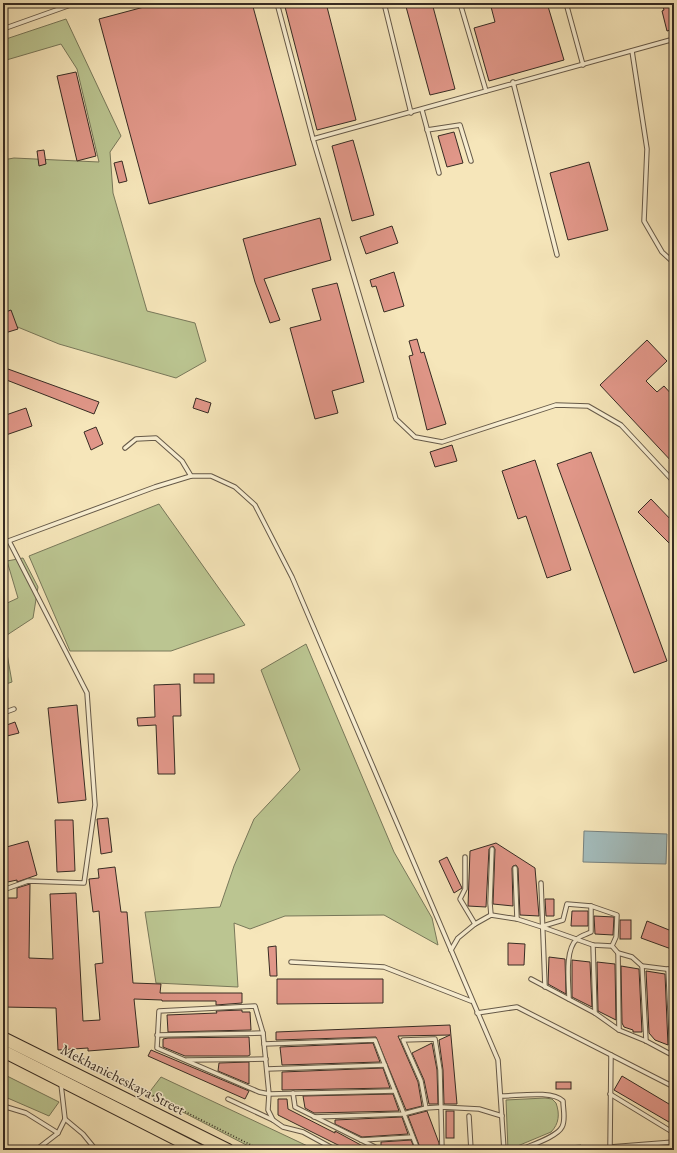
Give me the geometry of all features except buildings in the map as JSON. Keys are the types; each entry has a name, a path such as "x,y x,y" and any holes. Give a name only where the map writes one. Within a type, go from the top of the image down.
{"main road":[{"name":"Mekhanicheskaya Street","path":"3,1038 228,1150"},
{"name":"Mekhanicheskaya Street","path":"3,1051 198,1150"}],"lane":[{"path":"3,29 76,3"},
{"path":"277,3 313,139 396,420 415,437 442,442 556,405 588,406 621,425 674,482"},
{"path":"384,3 411,112"},
{"path":"460,3 486,91"},
{"path":"566,3 583,65"},
{"path":"313,139 422,110 513,82 583,65 674,39"},
{"path":"632,51 647,149 644,221 662,252 674,263"},
{"path":"513,82 557,254"},
{"path":"422,110 439,173"},
{"path":"427,130 460,124 470,161"},
{"path":"125,448 136,439 156,438 182,461 191,476"},
{"path":"3,543 154,487 191,476 211,476 235,487 255,505 292,577 451,950 471,1001 498,1060 502,1096 504,1150"},
{"path":"3,890 28,881 84,884 96,805 87,693 9,541"},
{"path":"674,620 672,626 674,633"},
{"path":"3,712 14,708"},
{"path":"491,915 492,849"},
{"path":"465,857 465,889 460,899 475,924"},
{"path":"515,868 517,920"},
{"path":"541,883 545,987"},
{"path":"542,927 563,920 567,904 591,906 617,915 616,937 612,946"},
{"path":"569,999 568,960 570,948 577,939 591,932 591,906"},
{"path":"451,950 458,938 475,924 491,915 542,927 593,945 612,946 618,953 632,957 642,966 674,970"},
{"path":"593,945 594,1013"},
{"path":"618,953 619,1030"},
{"path":"291,962 384,968 401,972 471,1001"},
{"path":"642,966 646,1041"},
{"path":"668,969 673,1056"},
{"path":"531,979 594,1013 619,1030 646,1041 673,1056"},
{"path":"273,1120 268,1110 269,1094 266,1059 262,1033 255,1006 159,1011 157,1048 259,1092 269,1094 395,1090"},
{"path":"477,1013 517,1007 674,1087"},
{"path":"157,1035 262,1033"},
{"path":"426,1108 421,1081 403,1040 435,1039 440,1070 442,1150"},
{"path":"264,1044 375,1040 418,1150"},
{"path":"611,1055 610,1147 674,1142"},
{"path":"186,1060 266,1059"},
{"path":"267,1069 385,1064"},
{"path":"36,1150 58,1133 65,1119 61,1080"},
{"path":"293,1093 295,1107 381,1150"},
{"path":"610,1094 674,1133"},
{"path":"502,1096 549,1095 558,1096 563,1101 564,1122 562,1128 557,1133 520,1150"},
{"path":"228,1099 273,1120 283,1127 303,1132 336,1150"},
{"path":"3,1106 26,1112 58,1133"},
{"path":"314,1117 403,1114 426,1108 441,1107 479,1109 502,1116"},
{"path":"469,1116 471,1150"},
{"path":"65,1119 82,1134 96,1150"},
{"path":"360,1140 412,1137"}],"path":[{"path":"90,1066 138,1088 261,1150"}],"green space":[{"path":"66,19 121,136 110,152 113,193 147,311 195,323 206,361 176,378 59,344 3,321 3,160 14,158 99,162 77,69 61,44 3,61 3,40"},
{"path":"159,504 245,625 171,651 70,651 29,556"},
{"path":"23,558 38,587 33,618 4,637 12,682 3,685 3,605 18,598 7,561"},
{"path":"306,644 394,852 432,918 438,945 384,915 285,916 250,929 234,923 238,987 156,983 145,912 220,907 234,866 254,819 300,770 261,670"},
{"path":"3,1074 59,1102 49,1116 3,1096"},
{"path":"161,1077 316,1150 256,1150 148,1094"},
{"path":"552,1099 556,1103 558,1119 554,1129 551,1132 508,1150 506,1100"},
{"path":"581,1145 584,1150 558,1150 557,1147"}],"water":[{"path":"584,831 667,834 666,864 583,862"}]}
